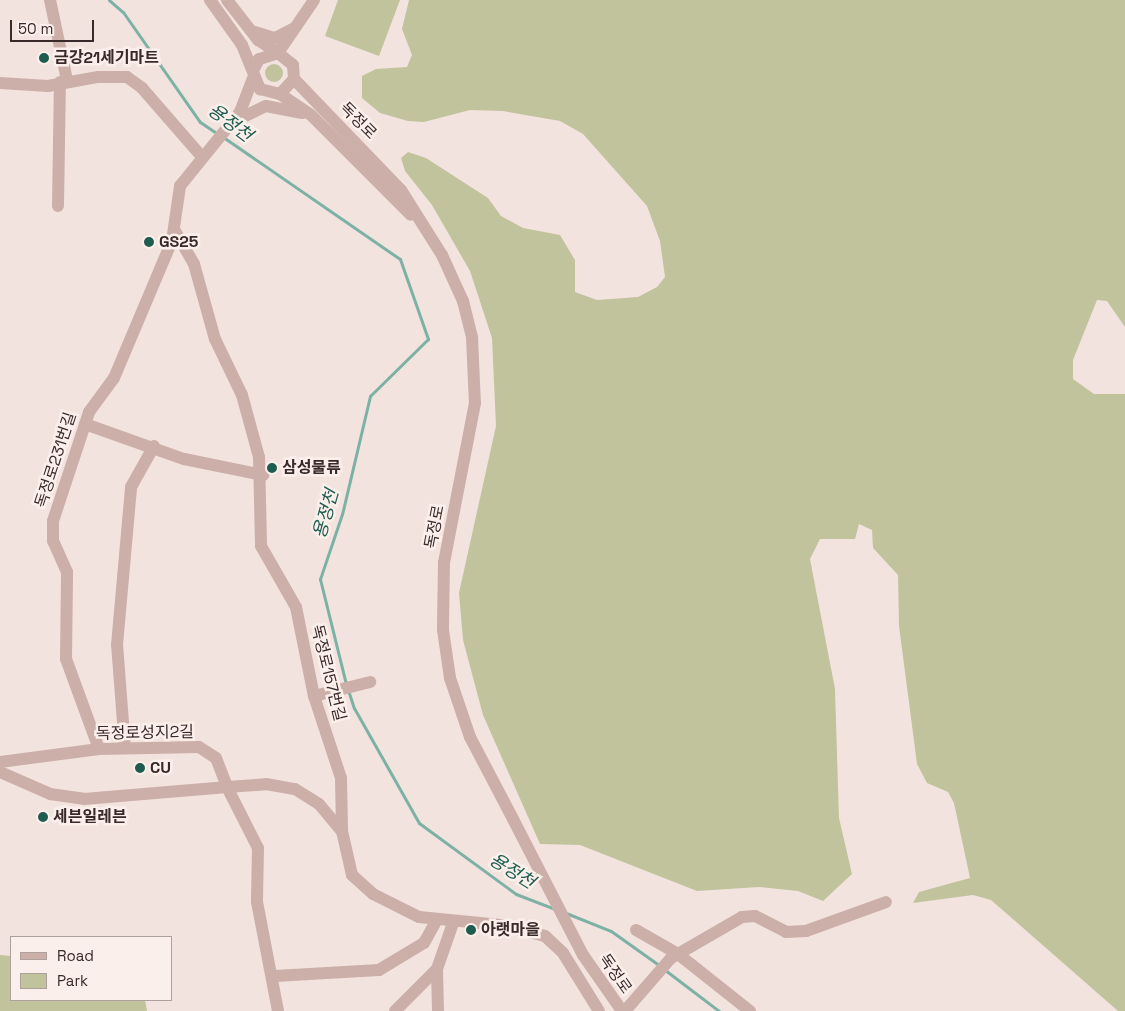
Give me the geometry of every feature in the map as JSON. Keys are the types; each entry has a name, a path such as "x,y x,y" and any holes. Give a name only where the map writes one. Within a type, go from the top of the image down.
{"street":[{"path":"50,0 63,81 58,206"},
{"path":"210,0 242,45 260,89 276,94"},
{"path":"227,0 248,29 293,65"},
{"path":"233,122 259,59 278,53 314,0"},
{"path":"233,122 253,103 276,94 294,79 292,48 299,24"},
{"path":"248,29 276,38 299,24"},
{"path":"0,83 48,86 63,81 115,76 135,82 202,157"},
{"name":"독정로","path":"294,79 391,178 431,237 463,301 475,383 470,437 444,563 442,630 462,716 583,955 624,1011"},
{"name":"독정로","path":"276,94 325,128 431,237"},
{"path":"233,122 255,108 277,106 301,112 325,128"},
{"name":"독정로231번길","path":"99,749 66,659 67,572 52,532 85,424 114,378 175,231 180,186 202,157 233,122"},
{"name":"독정로157번길","path":"175,231 194,264 214,339 242,395 262,474 261,546 296,607 314,696 341,778 342,831 348,866 361,885 395,907 436,921 501,925 545,936 563,953 599,1011"},
{"path":"85,424 154,446 184,459 262,474"},
{"path":"125,748 117,644 131,487 154,446"},
{"path":"314,696 370,682"},
{"name":"독정로성지2길","path":"0,762 99,749 199,746 216,758 227,787 258,848 257,902 275,976 278,1011"},
{"path":"0,772 50,794 84,799 266,784 295,789 319,804 342,831"},
{"path":"624,1011 674,956 748,915 786,932 801,931 886,902"},
{"path":"275,976 379,970 424,943 436,921"},
{"path":"438,1011 437,969 453,923"},
{"path":"636,930 750,1011"},
{"path":"395,1011 437,969"}],"green space":[{"path":"338,0 400,0 379,56 325,36"},
{"path":"409,0 1125,0 1125,327 1107,301 1097,300 1073,360 1073,379 1094,394 1125,394 1125,1011 1118,1011 991,900 973,895 913,903 919,892 970,878 954,803 948,792 927,783 917,764 899,626 898,575 873,548 872,530 859,524 855,539 820,539 810,559 835,689 839,818 852,874 823,901 798,891 759,887 697,891 580,845 540,844 483,715 463,640 459,593 496,426 492,338 470,271 432,205 405,171 401,158 408,152 426,158 488,198 501,216 523,228 560,235 575,260 575,292 597,300 638,297 657,287 665,277 660,241 647,206 583,134 560,121 503,111 470,110 424,122 408,121 380,113 362,98 362,76 376,69 407,67 412,55 402,29"},
{"path":"274,64 280,67 283,73 280,79 274,82 268,79 265,73 268,67"},
{"path":"0,955 10,956 10,1001 145,1001 147,1011 0,1011"}],"waterway":[{"name":"용정천","path":"109,0 123,12 200,122 218,134"},
{"name":"용정천","path":"223,137 400,259 428,339 370,396 342,514 320,579 346,684"},
{"name":"용정천","path":"348,690 354,708 419,823 516,894 555,909"},
{"name":"용정천","path":"566,913 611,931 660,966"},
{"name":"용정천","path":"665,970 719,1011"}],"place":[{"name":"금강21세기마트","path":"44,58"},
{"name":"GS25","path":"149,242"},
{"name":"삼성물류","path":"272,468"},
{"name":"CU","path":"140,768"},
{"name":"세븐일레븐","path":"43,817"},
{"name":"아랫마을","path":"471,930"}]}
